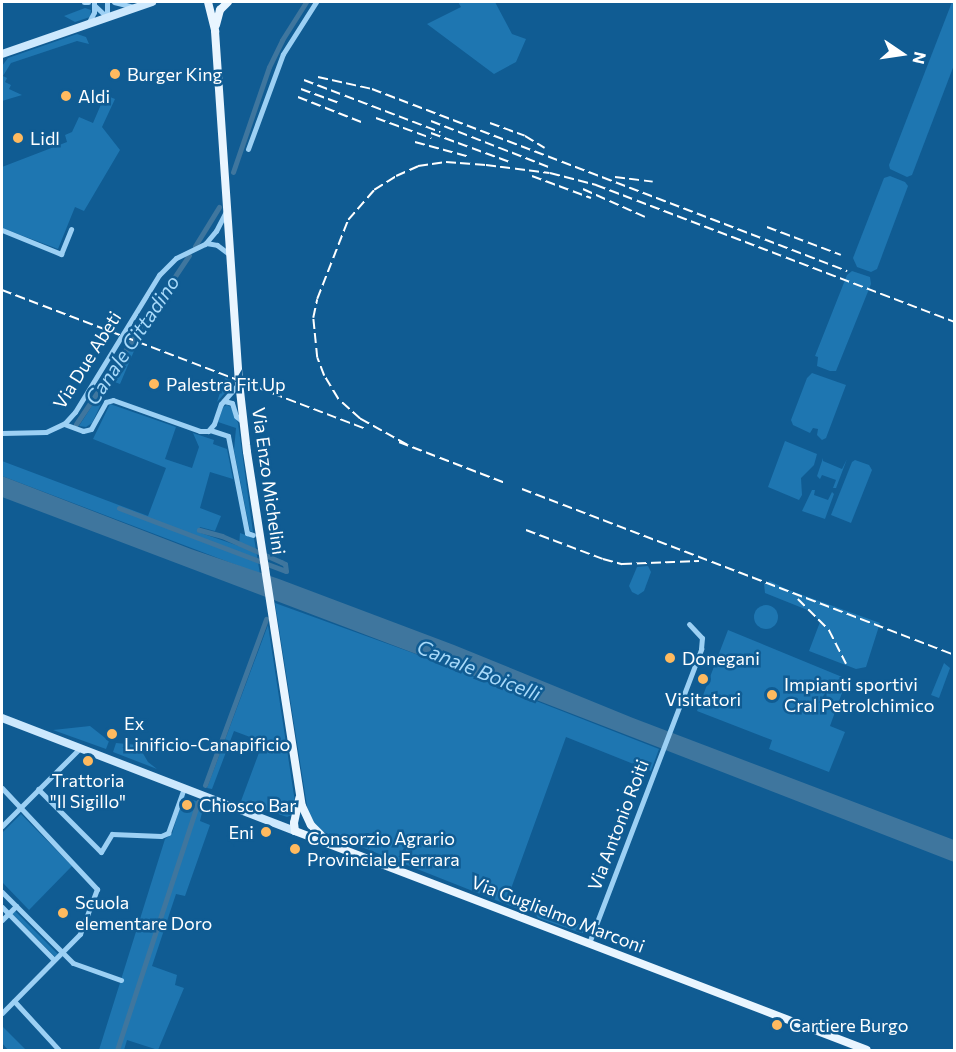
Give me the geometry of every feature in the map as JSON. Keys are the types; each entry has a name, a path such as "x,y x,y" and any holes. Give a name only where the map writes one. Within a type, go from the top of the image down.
{"main road":[{"path":"2,54 152,2"},
{"path":"209,2 219,4 228,2"},
{"name":"Via Enzo Michelini","path":"209,2 215,32 239,382 249,467 299,789 304,811 314,830 330,844"},
{"name":"Via Enzo Michelini","path":"215,32 219,14 228,2"},
{"name":"Via Guglielmo Marconi","path":"2,718 867,1050"},
{"name":"Via Enzo Michelini","path":"295,831 299,789"},
{"path":"295,831 304,811"},
{"path":"273,822 285,824 295,818"}],"street":[{"path":"84,2 92,3 107,17"},
{"path":"107,2 107,17"},
{"path":"114,2 136,7"},
{"path":"248,149 283,54 316,2"},
{"path":"88,24 92,3"},
{"name":"Via Due Abeti","path":"2,433 46,432 64,424 75,412 159,274 176,258 205,244 220,224 227,207"},
{"path":"2,231 61,254 71,229"},
{"path":"205,244 218,245 230,254"},
{"path":"210,430 224,401 239,382"},
{"path":"64,424 81,430 91,429 106,402 113,400 200,430 210,430 228,436 246,533 253,535"},
{"path":"224,401 232,403 236,416 243,422"},
{"name":"Via Antonio Roiti","path":"589,943 701,649 702,638 689,624"},
{"path":"2,826 80,748"},
{"path":"2,788 97,889 83,930 2,1013"},
{"path":"38,789 101,852 112,834 161,836 168,833 184,788"},
{"path":"2,892 62,953 78,966 121,980"},
{"path":"2,920 16,906"},
{"path":"2,907 54,960"},
{"path":"14,1001 59,1050"}],"shaded area":[{"path":"458,2 495,2 512,34 526,39 516,62 494,74 427,24 461,7"},
{"path":"952,2 954,2 954,65 912,175 907,177 890,169 889,165"},
{"path":"85,8 91,10 90,17 75,22 64,16"},
{"path":"77,34 86,37 89,44 77,41 11,63 3,76 7,78 5,82 11,85 9,89 22,95 2,101 2,66 8,58"},
{"path":"105,95 115,99 102,127 120,150 84,211 75,207 58,249 2,228 2,167 67,142 65,135 72,132 79,117 93,123"},
{"path":"890,176 905,182 908,186 877,269 871,272 857,267 853,258 884,178"},
{"path":"852,271 870,277 871,284 836,371 830,371 817,366 818,357 815,356 847,275"},
{"path":"133,342 137,344 120,384 112,381 92,423 86,427 79,426"},
{"path":"812,373 846,385 826,438 822,440 817,435 818,429 813,428 810,433 793,425 791,420 807,378"},
{"path":"225,378 233,381 233,384 217,402"},
{"path":"110,404 176,427 165,459 192,468 199,447 193,433 214,440 213,444 227,449 233,479 210,472 200,508 221,516 215,531 200,527 198,532 239,546 240,533 254,538 260,574 2,476 2,461 148,516 166,468 93,439"},
{"path":"227,405 231,407 238,423 253,532 250,531 234,450 236,428 218,422 223,407"},
{"path":"785,441 817,454 814,465 801,478 802,495 799,500 768,487"},
{"path":"823,458 823,461 842,469 847,459 836,488 833,488 836,480 822,475 820,479 817,476"},
{"path":"855,460 869,465 872,470 851,523 831,515 852,462"},
{"path":"812,490 815,490 814,495 828,500 832,492 834,494 825,519 802,511"},
{"path":"648,566 651,572 644,591 638,595 632,592 629,586 637,567"},
{"path":"770,581 880,623 866,667 856,669 809,651 820,622 810,611 765,593 764,584"},
{"path":"275,603 413,653 659,749 651,771 566,737 508,897 531,907 526,912 326,833 316,828 307,806"},
{"path":"766,605 775,608 778,617 775,626 766,629 757,626 754,617 757,608"},
{"path":"268,625 295,802 292,815 287,817 241,801 263,742 234,731 212,789 207,788"},
{"name":"Impianti sportivi Cral Petrolchimico","path":"728,630 847,679 830,726 845,732 829,772 769,749 772,740 697,711"},
{"path":"944,663 950,668 939,698 931,695"},
{"path":"90,726 109,741 106,749 53,730"},
{"path":"116,743 138,745 148,762 157,769 113,752"},
{"path":"183,796 204,804 200,821 210,825 185,896 176,894 152,966 177,975 175,985 184,988 158,1050 127,1040 124,1050 99,1050 165,839 172,834"},
{"path":"21,814 72,866 29,910 2,882 2,833"},
{"path":"536,909 592,929 588,933 581,933 538,918 535,914"},
{"path":"15,911 58,954 55,957 12,914"},
{"path":"2,1026 26,1050 8,1050 2,1043"}],"water":[{"name":"Canale Boicelli","path":"2,476 191,549 279,579 454,645 633,718 954,840 954,862 498,685 2,497"}],"waterway":[{"name":"Canale Cittadino","path":"233,172 269,67 282,40 306,2"},
{"name":"Canale Cittadino","path":"195,246 219,207"},
{"name":"Canale Cittadino","path":"76,424 189,255"},
{"path":"119,508 286,571 285,564 281,562 222,536 199,530"},
{"path":"205,785 266,619"},
{"name":"Canale Cittadino","path":"117,1050 198,802"}],"railway":[{"path":"318,77 372,89 847,271"},
{"path":"304,80 440,132"},
{"path":"301,89 339,103"},
{"path":"298,97 361,122"},
{"path":"376,118 431,138"},
{"path":"431,121 551,168"},
{"path":"490,123 525,136 545,148"},
{"path":"431,133 510,162"},
{"path":"415,142 470,157"},
{"path":"407,445 360,419 338,399 324,376 317,358 313,318 317,299 348,220 374,190 418,166 446,162 486,165 550,173 596,185 954,322"},
{"path":"532,176 591,198"},
{"path":"615,177 653,182"},
{"path":"583,189 645,217"},
{"path":"767,227 841,255"},
{"path":"2,290 366,429"},
{"path":"399,442 505,483"},
{"path":"522,489 954,655"},
{"path":"526,530 622,564 699,561"},
{"path":"798,599 829,630 846,664"}],"place":[{"name":"Burger King","path":"115,74"},
{"name":"Aldi","path":"66,96"},
{"name":"Lidl","path":"18,138"},
{"name":"Palestra Fit Up","path":"154,384"},
{"name":"Donegani","path":"670,658"},
{"name":"Visitatori","path":"703,679"},
{"name":"Impianti sportivi Cral Petrolchimico","path":"772,695"},
{"name":"Ex Linificio-Canapificio","path":"112,734"},
{"name":"Trattoria \"Il Sigillo\"","path":"88,761"},
{"name":"Chiosco Bar","path":"187,805"},
{"name":"Eni","path":"266,832"},
{"name":"Consorzio Agrario Provinciale Ferrara","path":"295,849"},
{"name":"Scuola elementare Doro","path":"63,913"},
{"name":"Cartiere Burgo","path":"777,1025"}]}
